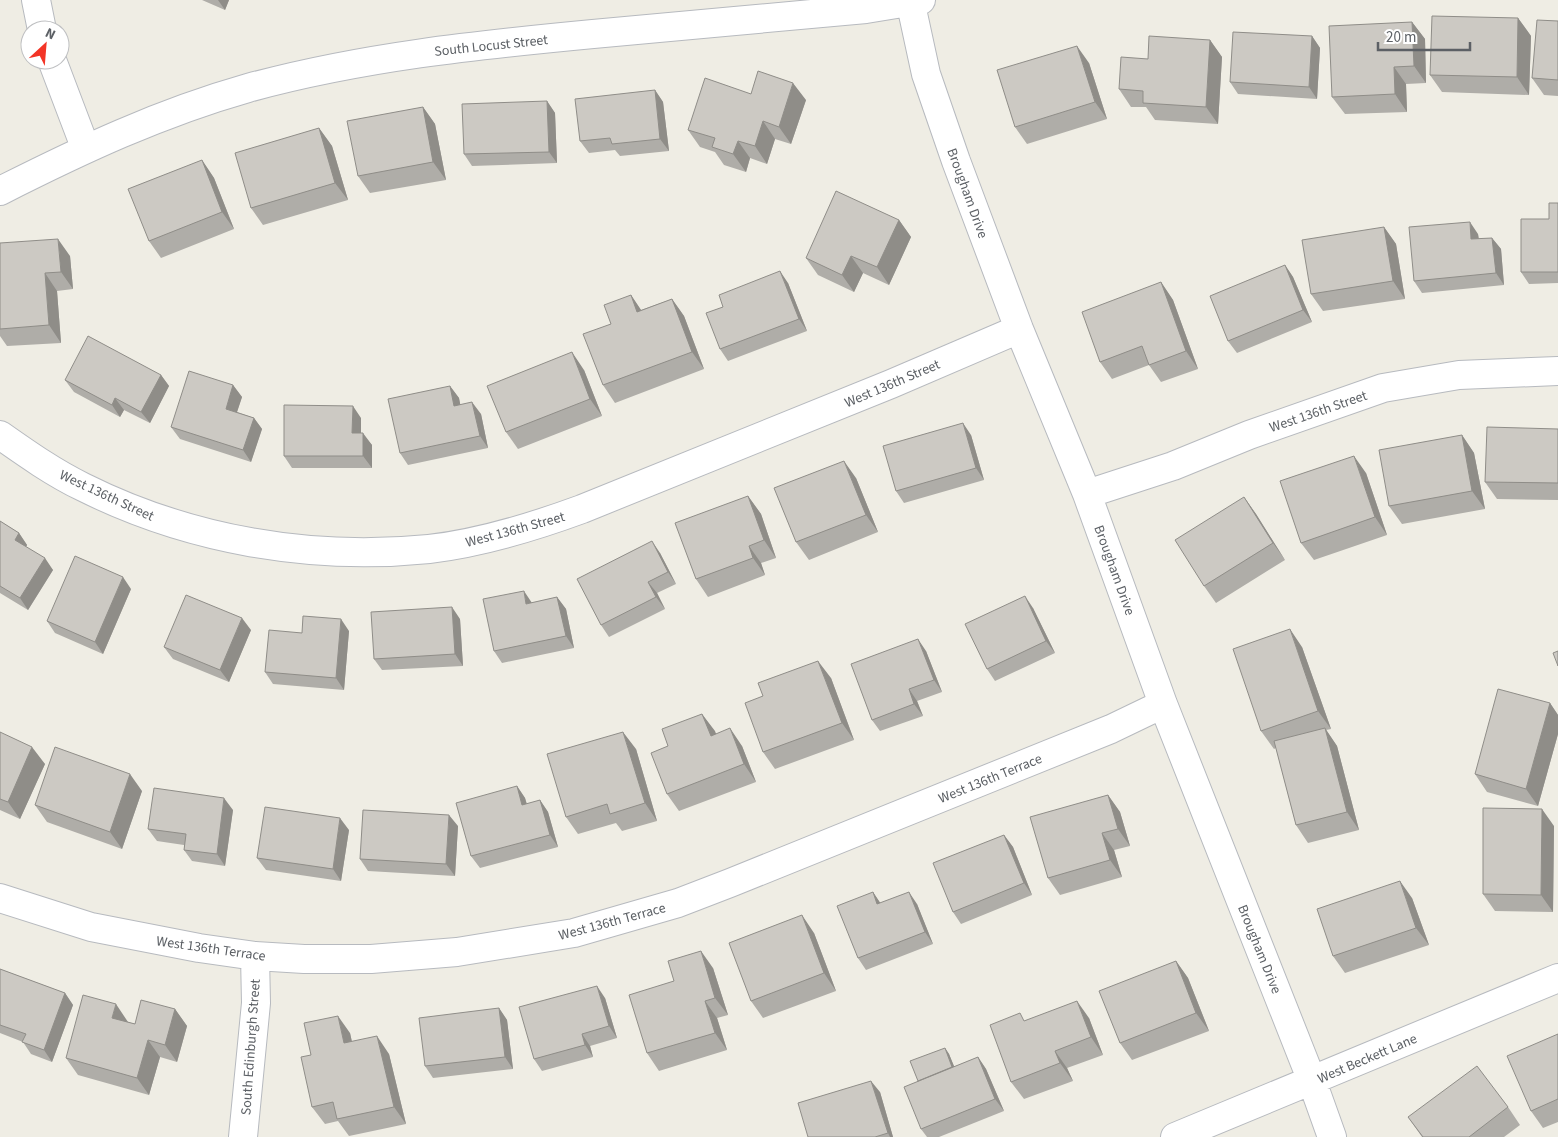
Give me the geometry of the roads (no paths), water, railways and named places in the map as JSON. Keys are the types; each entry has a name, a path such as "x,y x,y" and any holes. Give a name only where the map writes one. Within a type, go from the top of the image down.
{"street":[{"path":"36,0 40,20"},
{"name":"South Locust Street","path":"0,191 85,147 122,132 248,88 388,57 495,43 866,9 913,0"},
{"name":"Brougham Drive","path":"913,0 929,82 956,161 1019,329 1087,494 1163,704 1312,1081 1332,1137"},
{"path":"56,70 85,147"},
{"name":"West 136th Street","path":"0,435 40,463 83,487 128,507 174,524 273,547 317,552 379,553 430,549 497,536 542,524 582,510 891,384 1019,329"},
{"name":"West 136th Street","path":"1087,494 1173,466 1249,435 1383,388 1459,375 1558,371"},
{"name":"West 136th Terrace","path":"0,898 91,927 199,948 256,956 304,959 371,959 448,953 574,933 678,903 730,883 1102,732 1163,704"},
{"name":"South Edinburgh Street","path":"243,1137 256,1003 256,956"},
{"name":"West Beckett Lane","path":"1175,1137 1558,978"}]}
